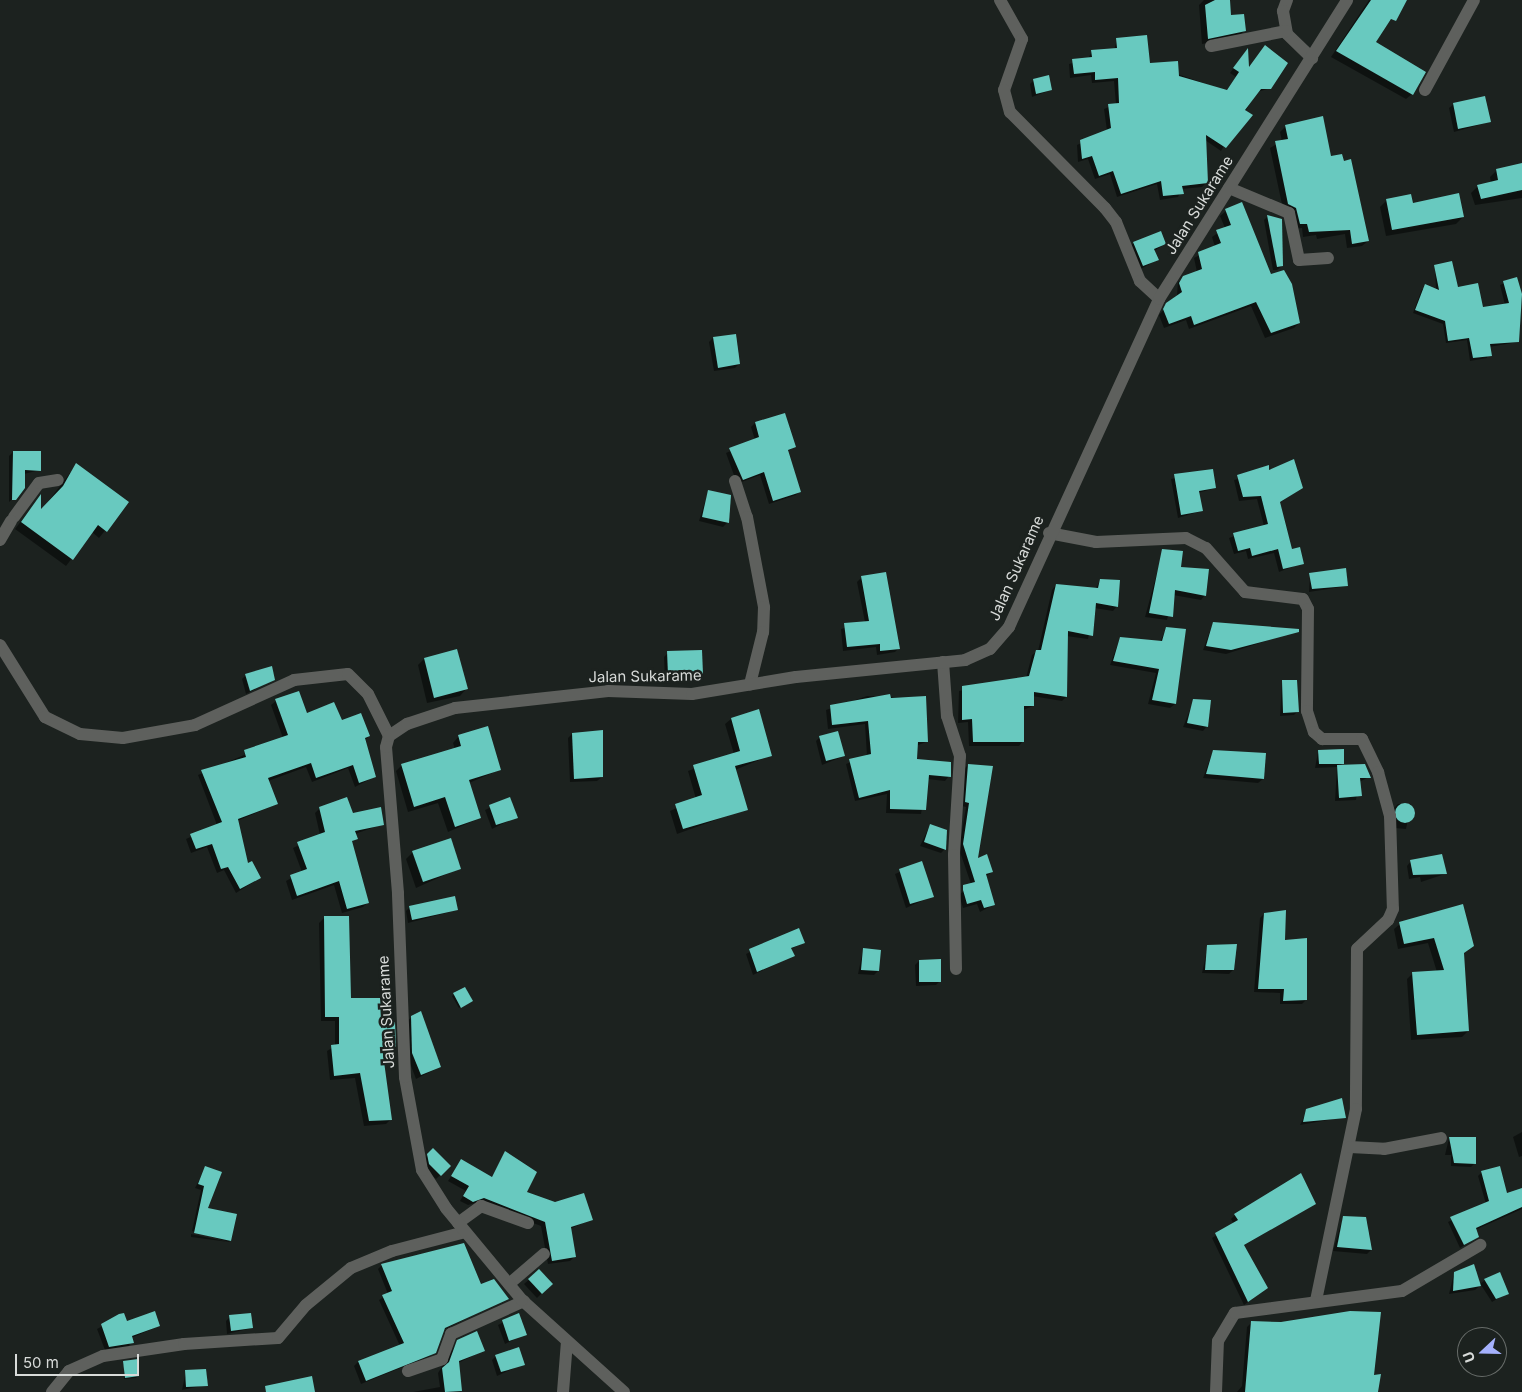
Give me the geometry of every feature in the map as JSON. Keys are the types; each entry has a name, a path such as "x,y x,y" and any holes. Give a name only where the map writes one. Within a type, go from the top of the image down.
{"street":[{"path":"1000,0 1022,39 1004,90 1010,112 1105,208 1116,222 1140,281 1159,299"},
{"path":"1287,0 1283,11 1286,31 1312,58"},
{"name":"Jalan Sukarame","path":"624,1392 524,1301 462,1227 422,1170 411,1125 399,994 398,893 386,747 389,736 407,724 455,708 608,691 692,694 750,684 943,662 980,655 1004,634 1049,533 1159,299 1347,0"},
{"path":"1425,90 1474,0"},
{"path":"1211,46 1286,31"},
{"path":"1229,188 1290,213 1299,260 1328,258"},
{"path":"0,540 39,483 58,480"},
{"path":"735,481 748,517 764,607 763,632 750,684"},
{"path":"1049,533 1096,542 1186,538 1206,548 1245,592 1289,594 1303,599 1308,609 1307,711 1314,732 1322,739 1362,739 1378,772 1390,816 1393,908 1388,920 1357,949 1356,1109 1350,1147 1316,1301"},
{"path":"0,645 45,718 80,734 123,738 195,725 281,686 328,674 348,674 358,681 389,736"},
{"path":"943,662 947,716 960,756 954,855 956,969"},
{"path":"1350,1147 1384,1149 1441,1138"},
{"path":"52,1392 69,1371 103,1356 184,1344 274,1339 306,1305 351,1268 392,1251 462,1227 481,1206 528,1224"},
{"path":"1216,1392 1218,1341 1235,1313 1316,1301 1402,1292 1480,1244"},
{"path":"509,1284 544,1254"},
{"path":"408,1371 442,1359 451,1334 524,1301"},
{"path":"563,1392 567,1341"}],"building":[{"path":"1215,0 1230,0 1231,15 1244,14 1246,31 1208,39 1205,5"},
{"path":"1371,0 1407,0 1396,21 1391,19 1376,42 1426,72 1413,95 1336,51"},
{"path":"1147,35 1150,63 1178,61 1179,76 1227,90 1239,72 1233,68 1248,48 1249,67 1265,45 1288,63 1271,89 1261,89 1245,110 1253,115 1226,148 1206,135 1208,183 1182,186 1184,194 1163,196 1161,181 1121,194 1113,171 1099,176 1092,156 1082,159 1080,140 1111,128 1108,104 1119,103 1118,78 1095,80 1095,72 1074,74 1072,59 1092,57 1091,50 1117,48 1116,38"},
{"path":"1049,75 1052,90 1036,94 1033,79"},
{"path":"1485,96 1491,122 1458,129 1453,103"},
{"path":"1323,116 1331,156 1342,154 1344,161 1351,159 1369,241 1352,244 1350,230 1309,232 1307,224 1300,224 1296,208 1288,204 1275,141 1288,139 1285,125"},
{"path":"1522,163 1522,190 1481,199 1477,185 1498,180 1496,169"},
{"path":"1459,193 1464,217 1392,230 1386,199 1411,194 1413,203"},
{"path":"1242,202 1271,274 1284,270 1292,284 1300,323 1271,333 1256,302 1194,325 1191,316 1169,324 1163,309 1166,303 1182,292 1179,283 1183,276 1202,269 1198,252 1221,243 1216,230 1231,225 1225,209"},
{"path":"1267,215 1282,219 1283,266 1277,267"},
{"path":"1161,231 1166,244 1154,249 1159,260 1143,266 1133,242"},
{"path":"1452,261 1458,287 1478,283 1483,307 1509,303 1503,281 1517,277 1522,294 1519,342 1490,344 1492,356 1473,358 1469,338 1448,341 1445,321 1415,310 1425,284 1439,290 1434,265"},
{"path":"736,334 740,364 718,368 713,337"},
{"path":"785,413 796,447 788,450 801,492 773,501 764,472 743,480 729,448 759,437 755,422"},
{"path":"13,451 41,451 41,471 25,470 25,488 16,500 12,500"},
{"path":"1294,459 1303,488 1280,502 1292,549 1300,547 1304,564 1283,569 1278,549 1252,556 1250,548 1238,551 1233,533 1268,524 1261,496 1243,497 1237,475 1269,465 1269,470"},
{"path":"76,463 129,502 107,532 98,525 73,560 21,522 41,494 41,509 63,486"},
{"path":"1213,469 1216,488 1199,491 1203,511 1181,515 1174,474"},
{"path":"708,490 731,495 729,523 702,517"},
{"path":"1162,549 1183,551 1181,567 1209,569 1206,596 1175,590 1173,617 1149,613"},
{"path":"1346,568 1348,586 1312,589 1309,573"},
{"path":"886,572 900,649 880,651 880,644 847,647 844,623 869,621 861,576"},
{"path":"1100,579 1120,580 1118,607 1096,603 1093,636 1068,631 1067,697 1034,692 1034,706 1024,706 1024,742 973,742 972,719 962,720 962,686 1029,676 1036,650 1041,650 1056,584 1098,588"},
{"path":"1213,622 1299,629 1299,632 1231,650 1206,646"},
{"path":"1166,627 1186,629 1176,704 1152,700 1159,669 1113,661 1120,637 1162,641"},
{"path":"457,649 468,689 434,698 424,658"},
{"path":"702,650 703,674 668,675 667,651"},
{"path":"272,666 275,680 250,691 245,674"},
{"path":"1282,680 1297,680 1299,712 1283,713"},
{"path":"299,691 307,713 334,702 342,720 361,713 370,736 365,738 376,777 359,783 353,765 316,778 311,763 268,778 278,804 238,819 248,863 252,861 261,878 240,889 228,867 221,869 212,844 196,849 190,834 222,822 201,770 246,757 244,750 288,735 275,699"},
{"path":"890,694 891,698 926,696 928,742 918,742 917,759 951,762 951,777 929,775 926,810 890,809 890,790 859,798 849,759 871,754 868,721 832,725 830,705"},
{"path":"1193,699 1211,700 1208,727 1187,723"},
{"path":"759,709 772,756 735,766 748,810 683,829 675,804 702,795 693,765 740,751 731,718"},
{"path":"488,726 501,770 469,780 481,818 455,827 445,797 414,807 401,764 461,746 458,735"},
{"path":"603,730 603,777 574,779 572,733"},
{"path":"838,731 845,756 826,761 819,736"},
{"path":"1344,749 1344,764 1319,764 1318,750"},
{"path":"1213,750 1266,753 1264,779 1206,774"},
{"path":"968,764 993,766 978,858 987,854 993,872 986,874 995,905 984,908 981,900 967,904 963,890 963,885 975,882 963,844 969,803 965,802"},
{"path":"1365,764 1371,778 1360,778 1362,796 1339,798 1337,765"},
{"path":"347,797 353,813 381,807 384,825 355,831 358,839 352,841 369,903 347,909 339,881 297,896 290,875 307,869 297,842 325,832 319,807"},
{"path":"510,797 518,818 496,825 489,805"},
{"path":"1405,803 1412,806 1415,813 1412,820 1405,823 1398,820 1395,813 1398,806"},
{"path":"930,824 947,830 946,850 924,842"},
{"path":"451,838 461,869 423,882 412,851"},
{"path":"1442,854 1447,874 1413,875 1410,860"},
{"path":"922,861 934,897 910,904 899,869"},
{"path":"455,896 458,910 412,920 409,906"},
{"path":"1463,904 1474,946 1464,953 1469,1031 1417,1035 1412,972 1444,970 1434,938 1404,944 1399,922"},
{"path":"1286,910 1285,940 1307,938 1307,1000 1283,1001 1284,989 1258,989 1264,913"},
{"path":"324,916 349,916 351,998 381,998 381,1028 395,1022 396,1047 382,1047 392,1120 369,1121 360,1073 334,1076 331,1045 339,1044 339,1017 325,1017"},
{"path":"799,928 805,943 791,948 795,956 757,972 749,949"},
{"path":"1237,944 1234,970 1205,970 1207,945"},
{"path":"863,948 881,950 879,971 861,970"},
{"path":"941,959 941,982 919,982 919,960"},
{"path":"465,987 473,1001 461,1008 453,993"},
{"path":"421,1011 441,1067 421,1075 412,1053 411,1016"},
{"path":"1342,1098 1346,1118 1303,1122 1306,1109"},
{"path":"1449,1137 1476,1137 1476,1164 1454,1163"},
{"path":"433,1148 451,1166 441,1176 429,1164 427,1154"},
{"path":"505,1151 537,1172 527,1192 555,1202 584,1193 593,1220 571,1227 576,1257 552,1261 545,1222 484,1198 473,1202 463,1196 469,1186 451,1176 461,1159 492,1177"},
{"path":"205,1166 222,1172 208,1208 237,1214 231,1241 194,1233 204,1186 198,1184"},
{"path":"1500,1166 1507,1193 1522,1188 1522,1207 1476,1228 1479,1237 1464,1245 1450,1217 1489,1201 1481,1171"},
{"path":"1301,1173 1316,1204 1244,1245 1268,1288 1248,1302 1215,1233 1238,1220 1234,1214"},
{"path":"1343,1216 1366,1217 1372,1250 1337,1247"},
{"path":"464,1243 481,1284 494,1279 509,1299 445,1328 436,1353 366,1381 358,1361 404,1343 382,1295 392,1291 381,1264"},
{"path":"1474,1264 1481,1286 1453,1291 1454,1272"},
{"path":"539,1269 553,1284 542,1294 528,1279"},
{"path":"1500,1272 1509,1294 1496,1299 1484,1279"},
{"path":"155,1311 160,1326 132,1336 134,1343 109,1347 101,1324 119,1314 124,1313 127,1321"},
{"path":"1350,1311 1381,1312 1374,1375 1381,1374 1378,1392 1245,1392 1251,1321 1281,1322"},
{"path":"251,1313 253,1328 231,1331 229,1315"},
{"path":"519,1313 527,1335 509,1341 502,1320"},
{"path":"477,1331 485,1351 459,1361 462,1391 445,1392 442,1368 449,1362 457,1340"},
{"path":"519,1347 525,1365 501,1372 495,1355"},
{"path":"138,1359 139,1376 125,1378 123,1361"},
{"path":"206,1369 208,1386 186,1387 185,1370"},
{"path":"312,1376 315,1392 266,1392 265,1386"}]}
